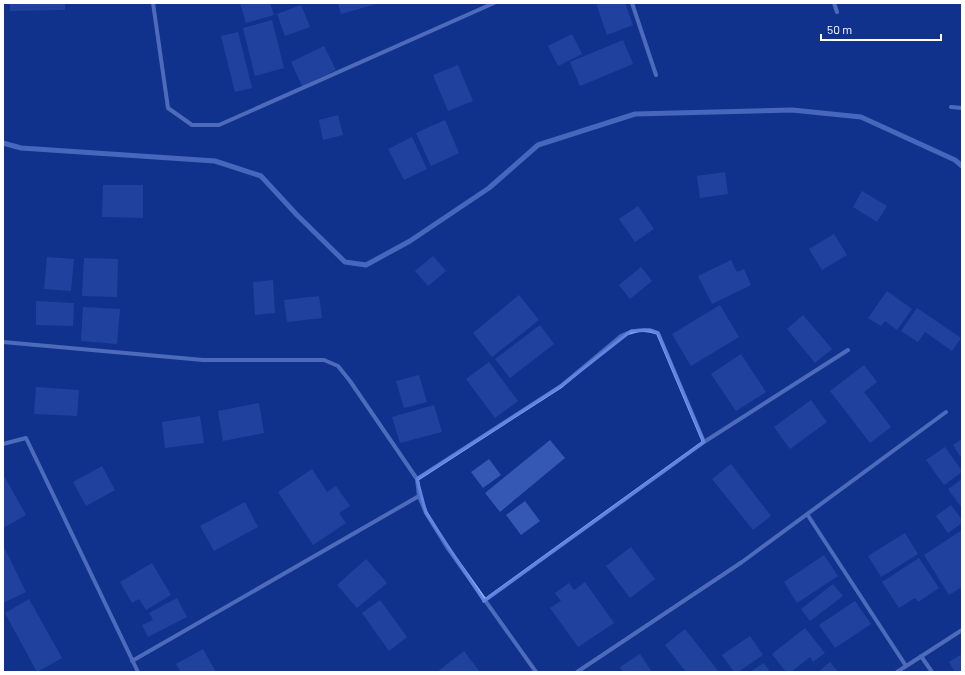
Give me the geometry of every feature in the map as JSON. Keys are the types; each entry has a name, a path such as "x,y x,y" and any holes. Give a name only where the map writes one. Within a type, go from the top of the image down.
{"street":[{"path":"153,3 168,108 192,126 219,125 494,3"},
{"path":"632,3 656,75"},
{"path":"834,3 837,12"},
{"path":"951,107 962,108"},
{"path":"417,479 561,386 621,336 631,331 650,330 658,333 704,442"},
{"path":"3,342 204,360 324,360 338,366 350,381 417,479 419,496 426,513 447,547 536,672"},
{"path":"484,601 704,442 848,350"},
{"path":"577,672 742,562 946,412"},
{"path":"3,444 26,438 138,672"},
{"path":"132,661 419,496"},
{"path":"807,514 906,666"},
{"path":"897,672 962,630"},
{"path":"921,656 932,672"}],"highlighted area":[{"path":"650,330 658,333 704,442 484,601 426,513 417,479 561,386 631,331"}],"building":[{"path":"10,3 65,3 65,10 10,11"},
{"path":"240,3 270,3 274,15 246,23"},
{"path":"338,3 380,3 341,14"},
{"path":"596,3 625,3 633,25 607,35"},
{"path":"301,5 310,27 285,36 277,14"},
{"path":"272,20 284,68 255,76 243,28"},
{"path":"238,32 252,88 235,92 221,36"},
{"path":"572,34 582,54 558,66 548,46"},
{"path":"623,40 633,64 580,86 570,62"},
{"path":"324,46 336,70 302,86 291,62"},
{"path":"458,65 473,101 448,111 433,75"},
{"path":"338,115 343,135 323,140 319,120"},
{"path":"445,120 459,153 431,166 416,133"},
{"path":"412,137 427,169 404,180 388,149"},
{"path":"725,172 728,194 700,198 697,176"},
{"path":"103,185 143,185 143,218 102,217"},
{"path":"862,191 887,206 877,222 853,207"},
{"path":"638,206 654,229 635,242 619,219"},
{"path":"834,234 847,255 822,270 809,249"},
{"path":"433,256 446,271 428,286 415,271"},
{"path":"47,257 74,259 71,291 44,289"},
{"path":"84,258 118,259 117,297 82,296"},
{"path":"731,260 737,272 744,269 751,285 712,304 698,276"},
{"path":"641,267 652,281 630,299 619,285"},
{"path":"273,280 275,313 255,315 253,282"},
{"path":"887,291 912,309 897,330 885,321 881,326 868,318"},
{"path":"519,295 539,320 492,357 473,333"},
{"path":"319,296 322,318 287,322 284,300"},
{"path":"36,301 74,303 73,326 36,325"},
{"path":"720,305 739,337 691,366 672,334"},
{"path":"83,307 120,309 117,344 81,341"},
{"path":"917,308 961,338 952,351 925,332 918,342 901,331"},
{"path":"803,315 832,349 815,363 787,329"},
{"path":"540,325 554,344 510,378 495,359"},
{"path":"741,354 766,392 736,411 711,374"},
{"path":"489,362 518,401 495,418 466,379"},
{"path":"864,365 877,382 864,392 891,427 870,443 830,391"},
{"path":"419,375 427,402 404,408 396,381"},
{"path":"36,387 79,390 77,416 34,414"},
{"path":"811,400 827,422 790,449 774,427"},
{"path":"259,403 264,433 223,441 218,411"},
{"path":"434,405 442,432 400,443 392,417"},
{"path":"200,416 204,443 165,448 162,422"},
{"path":"962,439 962,459 953,445"},
{"path":"550,440 565,458 500,512 485,493"},
{"path":"945,447 962,472 944,485 926,460"},
{"path":"489,459 501,475 483,488 471,472"},
{"path":"731,464 771,516 753,530 712,479"},
{"path":"102,466 115,490 86,506 73,482"},
{"path":"312,469 327,492 336,486 350,506 339,513 346,523 313,545 278,492"},
{"path":"3,474 26,515 3,528"},
{"path":"962,479 962,508 948,489"},
{"path":"525,501 540,521 521,535 506,515"},
{"path":"245,502 258,527 214,551 200,526"},
{"path":"951,505 962,520 962,523 948,533 936,516"},
{"path":"962,530 962,587 949,595 924,555"},
{"path":"905,533 918,554 881,577 868,556"},
{"path":"3,545 26,592 3,603"},
{"path":"631,547 655,579 630,598 606,566"},
{"path":"824,555 838,576 797,603 784,582"},
{"path":"919,558 939,588 918,602 915,598 899,608 882,582"},
{"path":"366,559 387,583 357,608 337,585"},
{"path":"152,563 171,595 146,610 139,599 132,603 120,582"},
{"path":"585,582 614,623 578,647 550,608 561,601 555,593 569,583 574,590"},
{"path":"833,584 843,596 810,621 801,609"},
{"path":"177,598 187,617 148,637 142,625 153,620 149,613"},
{"path":"29,599 62,658 37,672 5,613"},
{"path":"380,600 407,637 389,651 362,613"},
{"path":"855,601 871,624 835,648 819,625"},
{"path":"805,628 825,653 813,662 810,657 791,672 786,672 772,654"},
{"path":"685,629 719,672 686,672 665,645"},
{"path":"750,636 763,655 738,672 734,672 722,655"},
{"path":"203,649 216,672 181,672 176,664"},
{"path":"464,651 480,672 438,671"},
{"path":"640,654 652,672 623,672 620,667"},
{"path":"962,654 962,672 955,672 949,662"},
{"path":"830,662 838,672 818,672"},
{"path":"764,663 770,672 750,672"}],"waterway":[{"path":"3,143 21,148 215,161 261,176 297,215 345,262 366,265 410,241 489,188 538,145 635,114 792,110 861,117 955,160 962,166"}]}
